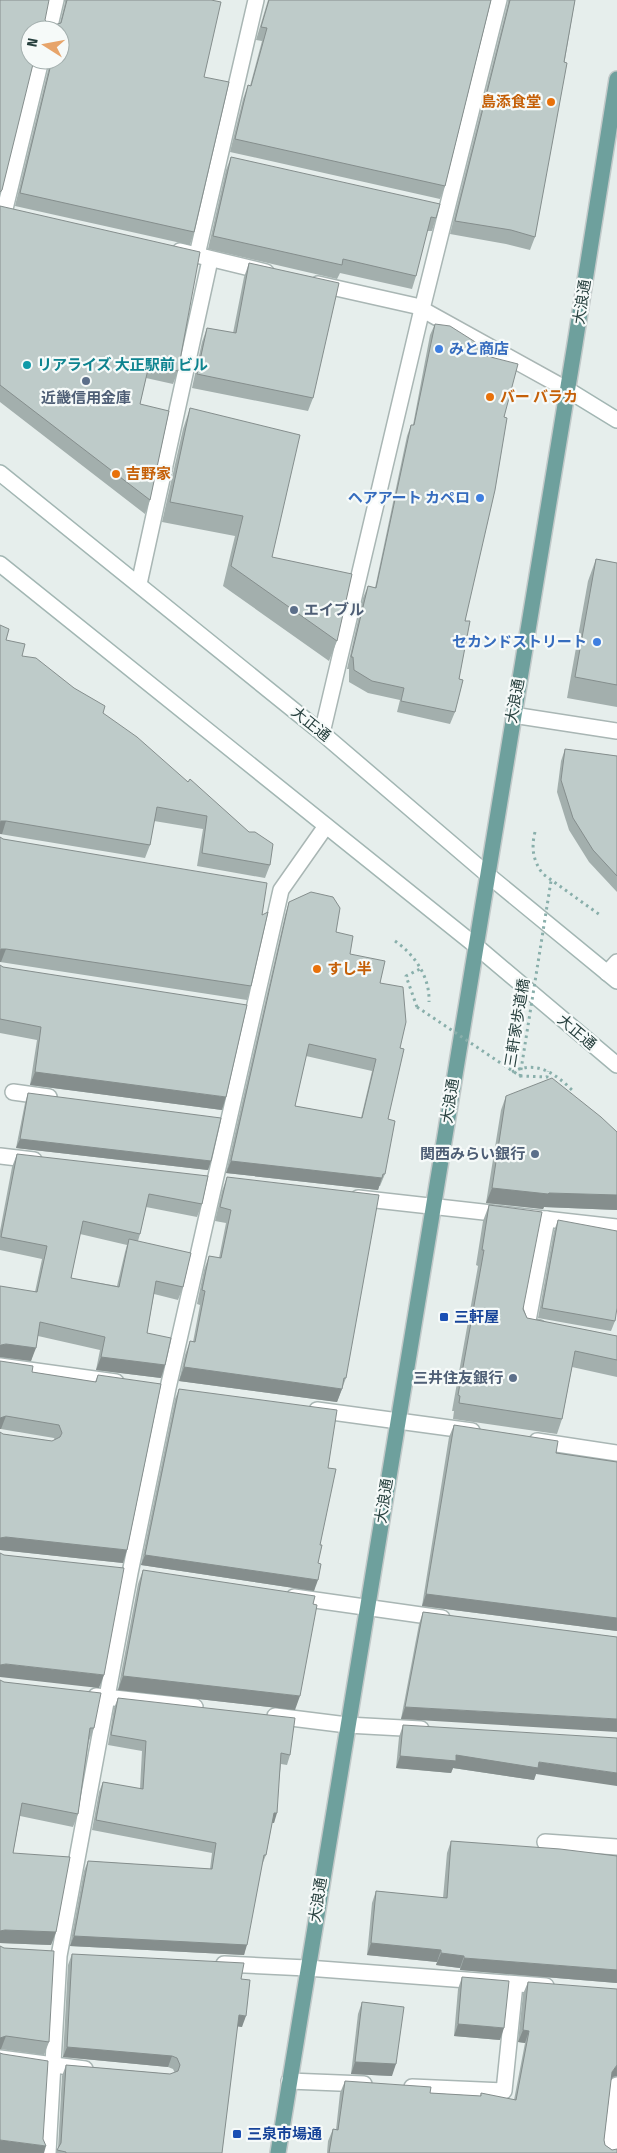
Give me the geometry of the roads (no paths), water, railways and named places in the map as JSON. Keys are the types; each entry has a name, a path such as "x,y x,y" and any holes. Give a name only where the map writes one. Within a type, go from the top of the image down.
{"main road":[{"name":"大浪通","path":"278,2153 513,714 568,390 617,79"}],"street":[{"path":"51,20 56,0"},
{"path":"139,584 203,257 218,158 256,0"},
{"path":"322,733 422,309 441,209 499,0"},
{"path":"24,217 2,212 38,70"},
{"path":"218,158 237,163"},
{"path":"168,248 285,277"},
{"path":"304,281 416,306 568,390 617,420"},
{"name":"大正通","path":"0,474 322,733 488,875 614,972"},
{"name":"大正通","path":"0,564 476,946 617,1066"},
{"path":"513,714 617,731"},
{"path":"48,2153 60,1956 163,1388 248,1009 281,890 326,826"},
{"path":"261,887 281,890"},
{"path":"13,1092 62,1099"},
{"path":"0,1156 49,1162"},
{"path":"209,1181 233,1184"},
{"path":"347,1197 617,1227"},
{"path":"547,1219 527,1326 554,1331"},
{"path":"0,1366 128,1383"},
{"path":"163,1388 187,1391"},
{"path":"301,1407 491,1434"},
{"path":"520,1438 617,1453"},
{"path":"111,1571 149,1576"},
{"path":"282,1596 453,1619"},
{"path":"78,1694 212,1709"},
{"path":"259,1714 347,1725 439,1730"},
{"path":"545,1842 617,1847"},
{"path":"40,1955 79,1957"},
{"path":"205,1963 307,1968 561,1987"},
{"path":"395,2086 504,2092 515,1984"},
{"path":"0,2058 53,2066 101,2070"},
{"path":"289,2081 375,2085"},
{"path":"609,2153 615,2121 617,2085"}],"place":[{"name":"島添食堂","path":"551,102"},
{"name":"みと商店","path":"439,349"},
{"name":"リアライズ 大正駅前 ビル","path":"27,365"},
{"name":"近畿信用金庫","path":"86,381"},
{"name":"バー バラカ","path":"490,397"},
{"name":"吉野家","path":"116,474"},
{"name":"ヘアアート カペロ","path":"480,498"},
{"name":"エイブル","path":"294,610"},
{"name":"セカンドストリート","path":"597,642"},
{"name":"すし半","path":"317,969"},
{"name":"関西みらい銀行","path":"535,1154"},
{"name":"三軒屋","path":"444,1317"},
{"name":"三井住友銀行","path":"513,1378"},
{"name":"三泉市場通","path":"237,2134"}]}
